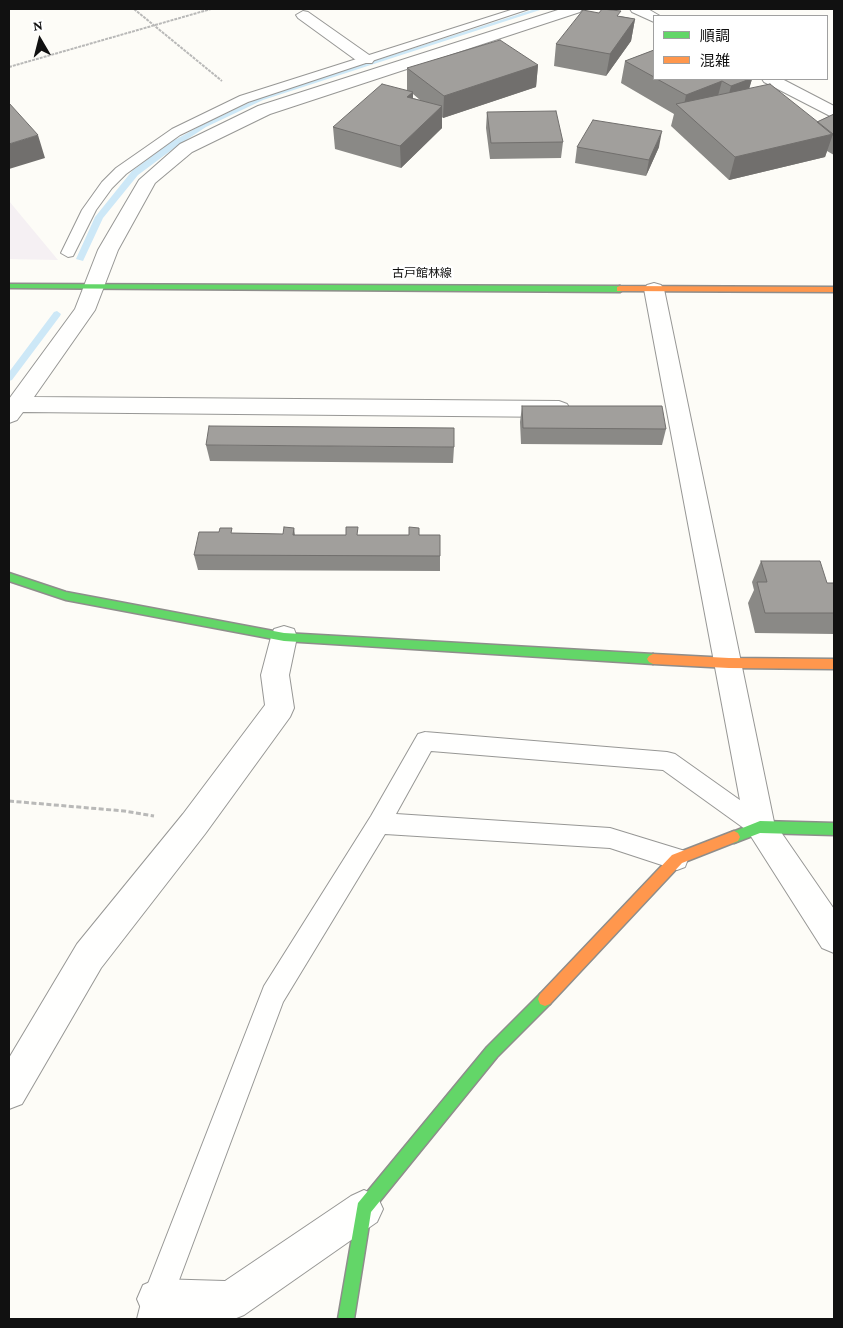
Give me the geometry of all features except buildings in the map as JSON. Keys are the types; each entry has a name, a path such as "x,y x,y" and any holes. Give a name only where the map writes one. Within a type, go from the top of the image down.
{"street":[{"path":"13,410 86,310 108,250 148,180 199,141 264,110 575,9"},
{"path":"638,9 653,17"},
{"path":"303,15 366,60"},
{"path":"772,80 834,113"},
{"name":"古戸館林線","path":"9,286 834,290"},
{"path":"654,289 669,410 729,663 760,827 834,937"},
{"path":"13,410 580,409"},
{"path":"9,577 66,596 284,637 729,663 834,664"},
{"path":"9,1091 89,956 194,824 280,708 274,675 284,637"},
{"path":"154,1309 230,1301 364,1209 492,1052 584,960 677,858 760,827 834,829"},
{"path":"346,1319 364,1209"}],"lane":[{"path":"68,254 89,210 121,171 176,132 244,99 524,9"},
{"path":"154,1309 273,995 380,823 425,740 666,761 760,827"},
{"path":"380,823 610,838 677,858"}],"path":[{"path":"134,9 244,99"},
{"path":"9,67 211,9"},
{"path":"9,801 124,810 194,824"}],"shaded area":[{"path":"9,201 58,260 9,259"}],"waterway":[{"path":"80,259 99,217 135,173 174,144 204,126 261,99 540,9"},
{"path":"9,378 57,314"}],"traffic: fast":[{"path":"9,286 620,289"},
{"path":"9,577 66,596 284,637 653,659"},
{"path":"734,837 760,827 834,829"},
{"path":"346,1319 364,1209 492,1052 545,999"}],"traffic: slow":[{"path":"620,289 834,290"},
{"path":"653,659 729,663 834,664"},
{"path":"545,999 677,859 734,837"}]}
